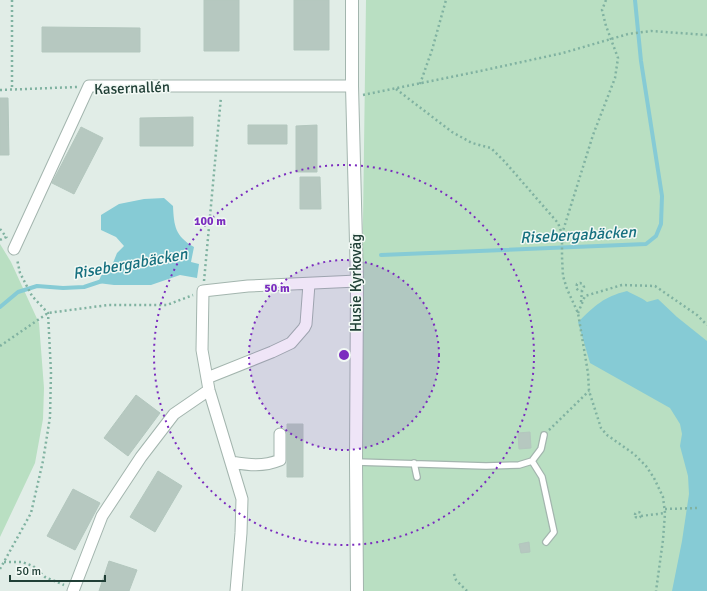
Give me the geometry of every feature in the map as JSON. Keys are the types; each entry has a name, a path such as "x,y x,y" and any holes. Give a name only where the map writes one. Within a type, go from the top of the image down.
{"street":[{"name":"Husie Kyrkoväg","path":"352,0 352,91 357,281 357,591"},
{"name":"Kasernallén","path":"14,249 89,86 222,86 352,91"},
{"path":"236,591 241,533 242,499 209,390 202,350 203,291 248,286 357,281"},
{"path":"207,378 291,343 306,324 309,284"},
{"path":"73,589 102,516 141,457 174,414 209,390"},
{"path":"231,462 259,466 280,460 280,434"}],"lane":[{"path":"356,462 486,466 519,465 532,461 541,449 544,435"},
{"path":"532,461 542,477 553,522 554,532 546,542"},
{"path":"414,463 417,477"}],"path":[{"path":"12,0 12,89"},
{"path":"420,84 432,50 446,0"},
{"path":"606,0 602,10 606,26 618,58 615,78 593,135 562,234 562,257 567,290 578,313 588,373 589,391 601,428 634,454 646,466 654,478 663,497 665,513 663,540 656,591"},
{"path":"352,91 396,89 555,55 628,34 651,31 707,35"},
{"path":"0,90 89,86"},
{"path":"0,346 48,313 108,305 167,305 203,291 222,86"},
{"path":"396,89 452,132 472,143 491,148 506,162 558,223 562,234"},
{"path":"0,240 6,237"},
{"path":"0,569 31,513 43,461 50,417 51,372 48,313 32,296 20,273"},
{"path":"581,305 582,291 584,287 582,282 578,283 576,286 578,290 582,291"},
{"path":"578,313 585,296 622,285 655,286 697,315 707,324"},
{"path":"544,435 589,391"},
{"path":"664,509 680,510 698,508"},
{"path":"641,516 665,513"},
{"path":"3,562 22,562 33,566 45,577 73,589"},
{"path":"454,574 456,580 467,591"}],"green space":[{"path":"366,0 707,0 707,591 358,591"},
{"path":"0,244 11,262 39,323 44,388 43,419 35,463 0,537"}],"water":[{"path":"164,198 173,206 175,225 179,234 194,247 191,262 199,264 197,278 180,275 151,285 114,285 98,283 103,271 113,263 117,253 124,246 116,237 101,230 101,215 119,204 144,199"},
{"path":"627,291 647,302 658,299 677,317 707,341 707,591 672,591 682,541 689,494 688,476 680,446 682,434 680,424 670,408 590,363 578,322 600,302"}],"building":[{"path":"204,0 239,0 239,51 204,51"},
{"path":"294,0 329,0 329,50 294,50"},
{"path":"42,27 140,28 140,52 42,52"},
{"path":"0,98 8,98 9,155 0,155"},
{"path":"193,117 193,146 140,146 140,118"},
{"path":"248,125 287,125 287,144 248,144"},
{"path":"317,125 317,172 296,172 296,126"},
{"path":"81,127 103,138 74,194 52,183"},
{"path":"300,177 320,177 321,209 300,209"},
{"path":"136,395 160,413 128,456 104,438"},
{"path":"287,424 303,424 303,477 287,477"},
{"path":"530,432 531,448 519,449 518,433"},
{"path":"158,471 182,486 155,532 130,517"},
{"path":"73,489 100,503 75,550 47,536"},
{"path":"529,542 530,552 521,553 519,544"},
{"path":"109,561 137,570 129,591 99,591"}],"waterway":[{"name":"Risebergabäcken","path":"381,255 646,244 656,236 661,224 662,196 641,61 635,0"},
{"name":"Risebergabäcken","path":"0,307 18,292 37,286 63,288 84,287 102,281"}]}
